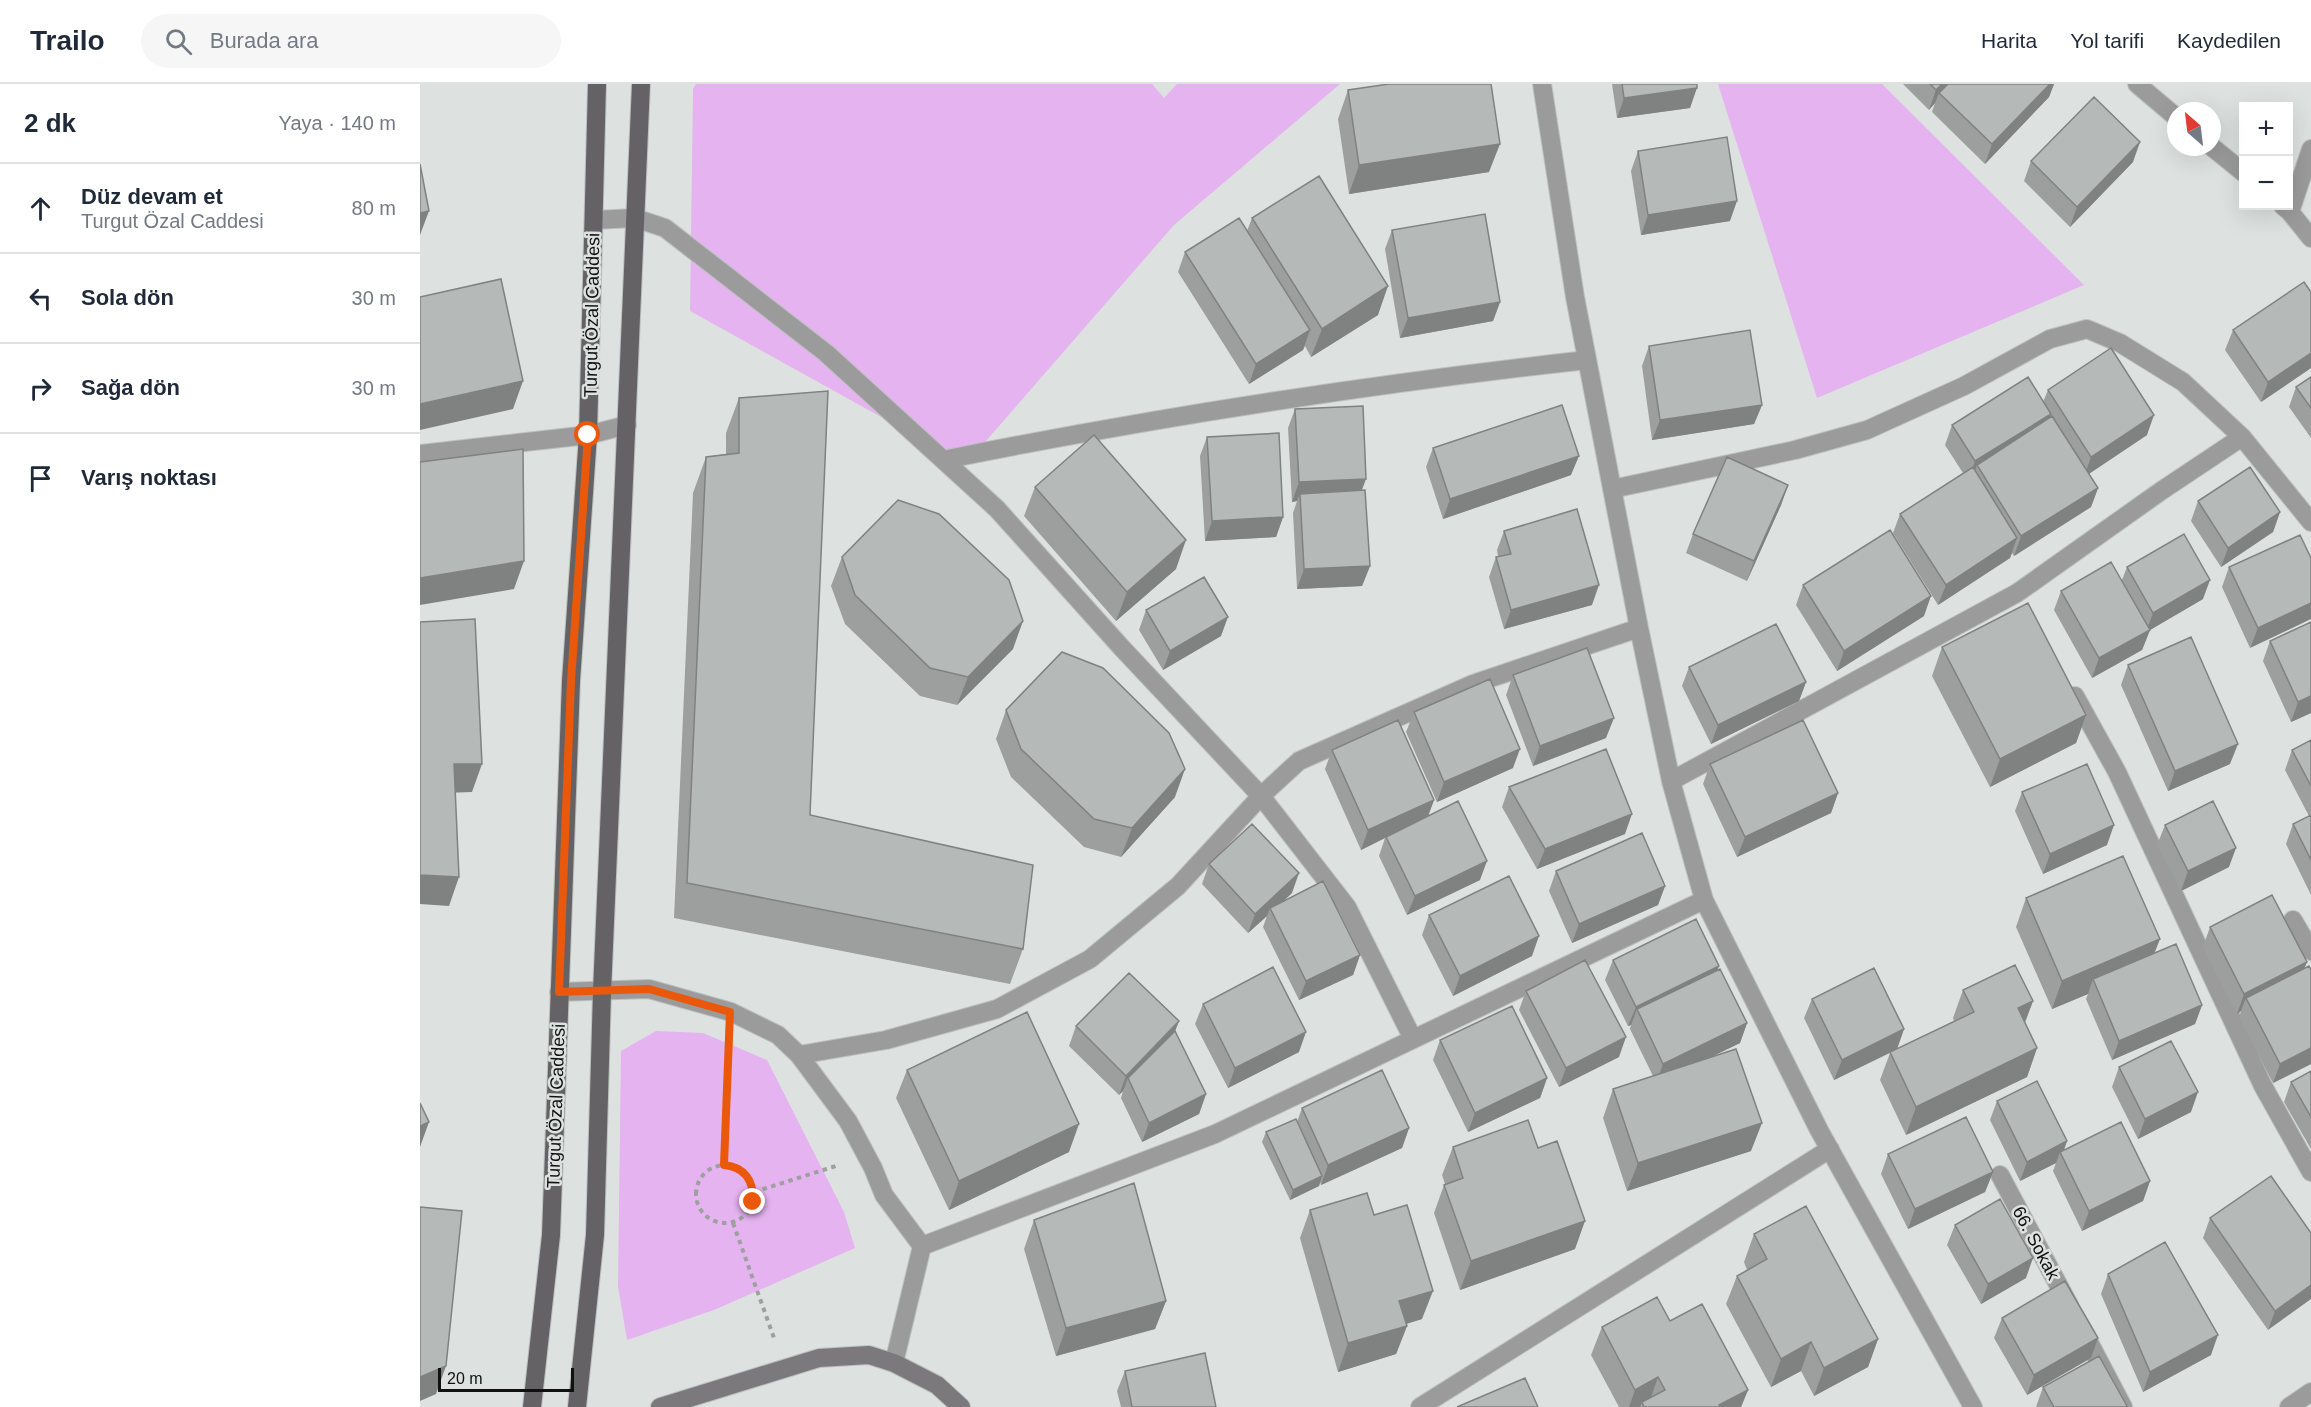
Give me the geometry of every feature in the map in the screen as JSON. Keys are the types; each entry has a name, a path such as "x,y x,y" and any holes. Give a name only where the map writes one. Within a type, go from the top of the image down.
{"main road":[{"name":"Turgut Özal Caddesi","path":"531,1407 551,1235 571,681 588,435 597,84"},
{"name":"Turgut Özal Caddesi","path":"577,1407 595,1235 602,992 641,84"},
{"path":"660,1407 819,1358 869,1355 894,1363 937,1384 961,1407"}],"street":[{"path":"1542,84 1575,297 1639,628 1671,780 1704,900 1830,1149 1973,1407"},
{"path":"2137,84 2167,109"},
{"path":"2293,191 2311,149"},
{"path":"2221,154 2239,169"},
{"path":"2288,210 2311,238"},
{"path":"594,220 635,218 665,228 826,353 997,509 1120,647 1261,796 1347,906 1413,1039"},
{"path":"1612,489 1795,450 1867,430 1964,386 2050,339 2087,329 2120,343 2183,382 2242,437 2311,522"},
{"path":"943,460 1087,431 1314,395 1477,372 1587,360"},
{"path":"420,454 588,435 627,425"},
{"path":"1671,780 2017,593 2242,437"},
{"path":"2017,593 2028,613"},
{"path":"799,1055 886,1040 997,1009 1090,959 1178,886 1261,796 1299,761 1473,684 1639,628"},
{"path":"2067,682 2117,772 2263,1086 2311,1172"},
{"path":"922,1246 1215,1134 1704,900"},
{"path":"2293,920 2311,951"},
{"path":"559,992 649,989 730,1012 778,1035 799,1055 848,1121 884,1196 922,1246"},
{"path":"1420,1407 1830,1149"},
{"name":"66. Sokak","path":"2000,1175 2123,1407"},
{"path":"894,1363 922,1246"}],"path":[{"path":"724,1165 730,1012"},
{"path":"754,1192 867,1157"},
{"path":"724,1165 741,1170 752,1184 754,1192 749,1211 733,1222 723,1224 705,1216 696,1199 699,1180 706,1172 724,1165"},
{"path":"733,1222 785,1368"}],"shaded area":[{"path":"696,84 1152,84 1164,98 1177,84 1340,84 1174,225 966,464 690,311 693,89"},
{"path":"1718,84 1882,84 2084,285 1817,398"},
{"path":"656,1031 703,1033 767,1060 844,1212 855,1248 714,1310 627,1340 618,1286 621,1051"}],"building":[{"path":"1389,84 1491,84 1500,144 1359,165 1348,90"},
{"path":"1622,84 1697,84 1697,88 1624,98"},
{"path":"1930,84 1942,84 1936,90"},
{"path":"1948,84 2050,84 1992,144 1939,93"},
{"path":"2094,97 2140,142 2077,207 2031,161"},
{"path":"1727,137 1737,201 1648,215 1638,151"},
{"path":"420,164 429,211 420,213"},
{"path":"1319,176 1388,286 1322,329 1252,218"},
{"path":"1485,214 1500,302 1408,318 1392,230"},
{"path":"1239,218 1310,330 1256,364 1185,252"},
{"path":"501,279 523,381 420,404 420,297"},
{"path":"2304,282 2311,292 2311,353 2268,382 2233,330"},
{"path":"1750,330 1762,405 1660,420 1649,346"},
{"path":"2111,348 2154,415 2091,457 2048,390"},
{"path":"2028,377 2051,414 1975,461 1952,425"},
{"path":"2311,377 2311,408 2296,387"},
{"path":"828,391 810,815 1033,865 1023,949 687,883 706,457 739,453 739,398"},
{"path":"1562,405 1579,456 1450,499 1433,448"},
{"path":"1363,406 1366,479 1299,482 1295,409"},
{"path":"2052,416 2098,488 2021,536 1977,465"},
{"path":"1279,433 1283,517 1212,521 1207,437"},
{"path":"1094,435 1186,540 1127,592 1035,487"},
{"path":"523,449 524,561 420,578 420,462"},
{"path":"1727,457 1788,485 1754,561 1693,534"},
{"path":"1973,467 2017,538 1946,585 1900,514"},
{"path":"2250,467 2280,512 2228,548 2198,501"},
{"path":"1365,490 1370,566 1304,569 1300,494"},
{"path":"898,500 939,514 1009,580 1023,621 968,677 930,668 855,595 842,557"},
{"path":"1577,509 1599,585 1511,610 1496,557 1511,554 1504,531"},
{"path":"1890,530 1931,596 1844,651 1803,585"},
{"path":"2184,534 2210,580 2153,613 2127,567"},
{"path":"2300,535 2311,558 2311,603 2258,628 2229,567"},
{"path":"2111,562 2150,630 2099,658 2061,591"},
{"path":"1204,577 1228,617 1170,651 1146,610"},
{"path":"2028,603 2086,715 2000,759 1942,647"},
{"path":"475,619 482,764 454,764 459,877 420,875 420,622"},
{"path":"2311,622 2311,696 2298,702 2270,641"},
{"path":"1776,624 1806,682 1718,725 1689,667"},
{"path":"2191,637 2238,744 2175,771 2128,665"},
{"path":"1587,648 1614,718 1540,746 1513,675"},
{"path":"1062,652 1103,668 1169,733 1185,769 1132,828 1094,819 1021,749 1006,710"},
{"path":"1490,679 1520,749 1444,782 1414,712"},
{"path":"1398,720 1434,800 1368,830 1332,750"},
{"path":"1803,720 1838,793 1745,837 1710,764"},
{"path":"2311,740 2311,786 2292,750"},
{"path":"1606,749 1632,814 1545,849 1509,787"},
{"path":"2087,764 2114,825 2050,854 2022,792"},
{"path":"1458,801 1487,861 1415,896 1386,837"},
{"path":"2213,801 2236,848 2188,871 2165,825"},
{"path":"2311,815 2311,860 2293,824"},
{"path":"1252,824 1299,873 1255,914 1209,864"},
{"path":"1642,833 1665,886 1579,924 1556,871"},
{"path":"2123,856 2160,939 2062,981 2026,898"},
{"path":"1509,876 1539,936 1460,976 1429,915"},
{"path":"1323,881 1360,955 1306,981 1270,908"},
{"path":"2272,895 2307,962 2244,994 2210,927"},
{"path":"1696,919 1719,966 1636,1007 1613,960"},
{"path":"2176,944 2202,1005 2119,1041 2093,979"},
{"path":"1585,960 1626,1037 1566,1068 1526,991"},
{"path":"2015,965 2033,1001 2018,1008 2037,1048 1916,1107 1890,1052 1974,1012 1963,990"},
{"path":"2309,966 2311,970 2311,1048 2280,1064 2246,998"},
{"path":"1273,967 1306,1032 1235,1068 1203,1004"},
{"path":"1874,968 1904,1029 1842,1060 1812,999"},
{"path":"1720,969 1747,1023 1663,1064 1637,1009"},
{"path":"1129,973 1179,1021 1126,1076 1076,1026"},
{"path":"1512,1006 1547,1078 1475,1113 1440,1040"},
{"path":"1027,1012 1079,1124 959,1181 907,1070"},
{"path":"1175,1031 1206,1094 1149,1123 1128,1078"},
{"path":"2171,1041 2198,1092 2145,1119 2119,1067"},
{"path":"1736,1049 1762,1123 1638,1163 1613,1089"},
{"path":"1382,1070 1409,1128 1328,1165 1302,1108"},
{"path":"2311,1071 2311,1117 2291,1082"},
{"path":"2037,1081 2067,1141 2027,1162 1997,1101"},
{"path":"420,1103 429,1122 420,1126"},
{"path":"1966,1117 1993,1172 1915,1209 1888,1154"},
{"path":"1296,1119 1322,1176 1293,1190 1266,1132"},
{"path":"1528,1120 1538,1148 1557,1141 1585,1221 1471,1261 1444,1185 1463,1178 1453,1147"},
{"path":"2121,1122 2150,1181 2089,1211 2060,1152"},
{"path":"2271,1176 2311,1233 2311,1285 2275,1311 2210,1218"},
{"path":"1134,1183 1166,1301 1066,1328 1034,1220"},
{"path":"1367,1193 1374,1215 1407,1205 1433,1291 1399,1301 1407,1326 1348,1343 1310,1210"},
{"path":"2000,1199 2033,1258 1988,1284 1955,1225"},
{"path":"1806,1206 1878,1339 1824,1368 1811,1342 1781,1359 1737,1276 1767,1259 1754,1234"},
{"path":"420,1207 462,1211 446,1366 420,1377"},
{"path":"2165,1242 2218,1335 2150,1372 2108,1274"},
{"path":"2065,1281 2098,1338 2034,1375 2002,1318"},
{"path":"1657,1297 1670,1321 1702,1304 1748,1390 1719,1405 1721,1407 1644,1407 1642,1402 1665,1390 1658,1377 1635,1390 1602,1327"},
{"path":"1205,1353 1216,1407 1132,1407 1125,1371"},
{"path":"2099,1356 2127,1406 2054,1407 2043,1387"},
{"path":"1525,1378 1538,1407 1457,1407"}],"route":[{"path":"588,435 571,681 559,992 649,989 730,1012 724,1165 733,1166 747,1176 754,1192 753,1202"}]}
